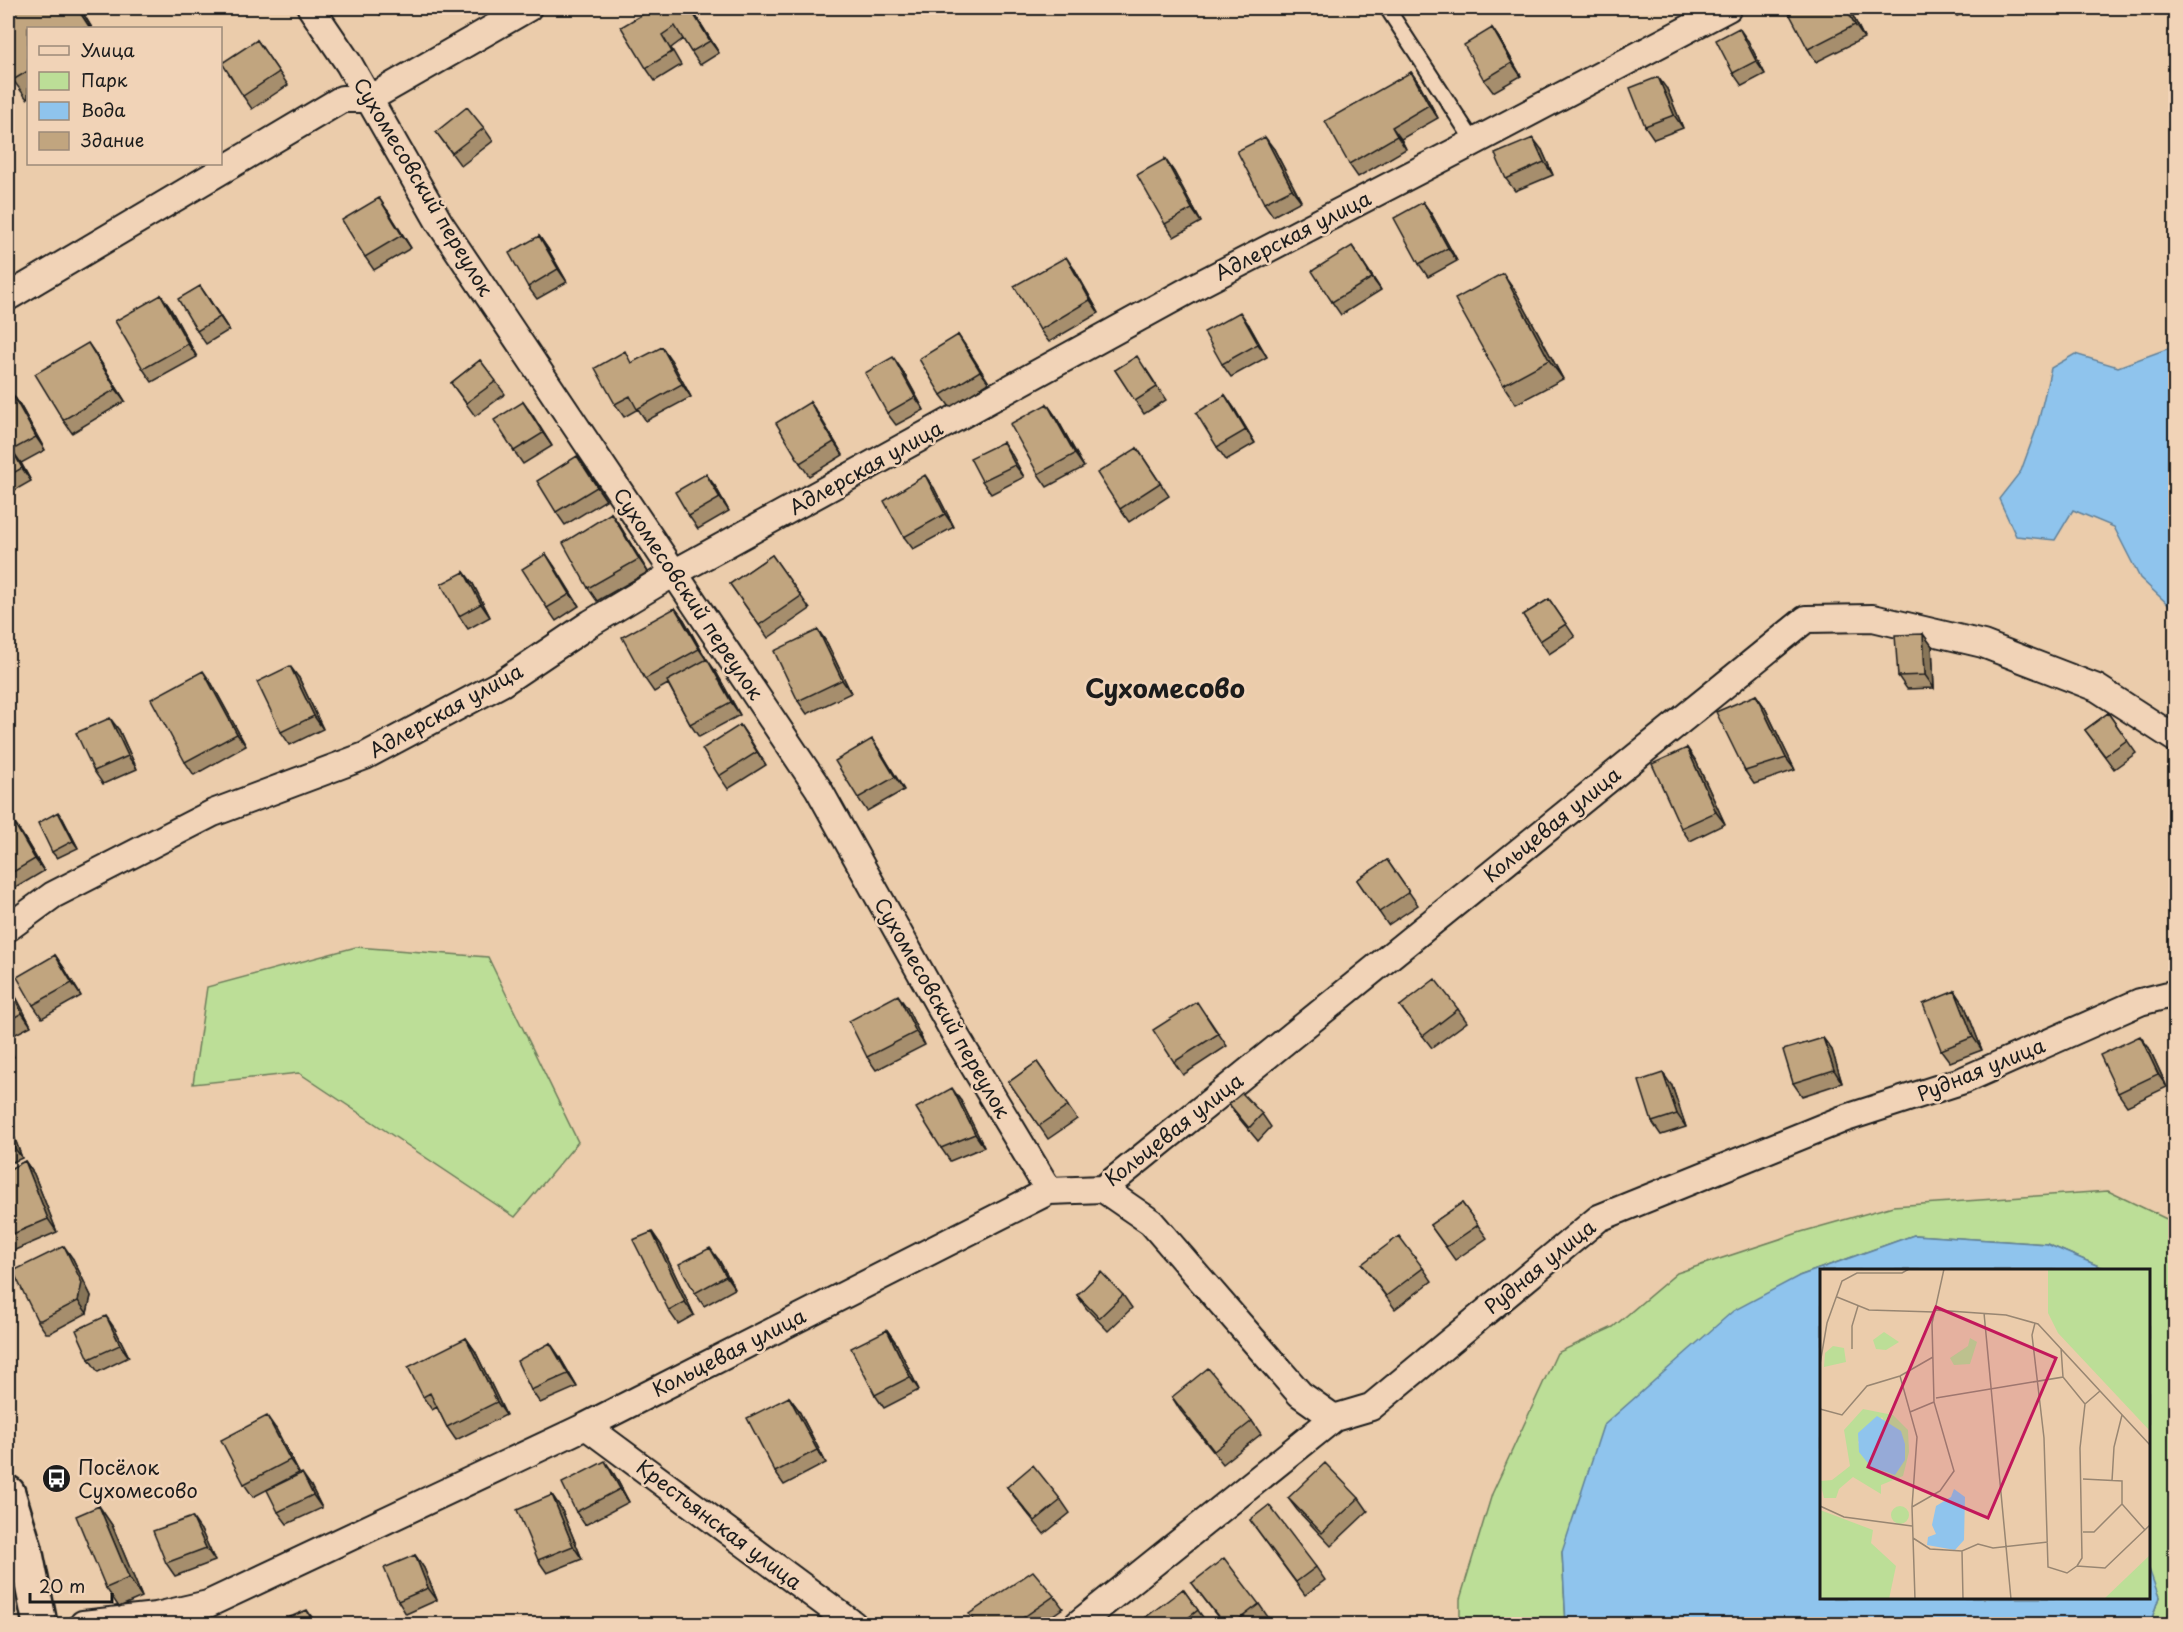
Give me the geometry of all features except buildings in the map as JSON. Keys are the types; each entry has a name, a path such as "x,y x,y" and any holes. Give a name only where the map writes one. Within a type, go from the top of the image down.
{"main road":[{"path":"8,1493 25,1549 40,1624"}],"street":[{"name":"Сухомесовский переулок","path":"311,8 369,99 439,222 818,788 957,1038 1049,1191"},
{"path":"8,297 342,99 369,99 528,8"},
{"name":"Адлерская улица","path":"8,928 53,895 213,813 365,756 502,683 591,623 674,573 1200,284 1728,8"},
{"name":"Кольцевая улица","path":"83,1624 156,1616 208,1604 586,1426 1049,1191 1104,1189 1806,619 1873,618 1983,644 2097,688 2175,739"},
{"name":"Рудная улица","path":"1078,1624 1334,1418 1371,1407 1599,1218 1843,1119 1964,1080 2140,1002 2175,993"},
{"path":"1104,1189 1151,1222 1299,1394 1334,1418"},
{"name":"Крестьянская улица","path":"586,1426 853,1624"}],"lane":[{"path":"1387,8 1474,142"}],"green space":[{"path":"356,947 488,957 578,1142 515,1217 299,1073 193,1084 207,987"},
{"path":"2108,1191 2175,1223 2175,1624 2150,1624 2159,1597 2150,1574 2150,1269 2106,1269 2047,1244 1914,1235 1799,1276 1562,1552 1566,1624 1460,1624 1460,1599 1492,1494 1557,1353 1613,1327 1677,1273 1801,1232 1893,1206"}],"water":[{"path":"2176,346 2175,611 2140,578 2114,527 2073,510 2055,540 2016,536 1999,499 2021,471 2037,427 2051,368 2075,354 2118,367"},
{"path":"1914,1235 2047,1244 2106,1269 1820,1269 1820,1599 2150,1599 2150,1572 2159,1597 2150,1624 1566,1624 1562,1552 1603,1426 1733,1311 1799,1276"}],"place":[{"name":"Посёлок Сухомесово","path":"57,1479"}],"district":[{"name":"Сухомесово","path":"1165,689"}]}
